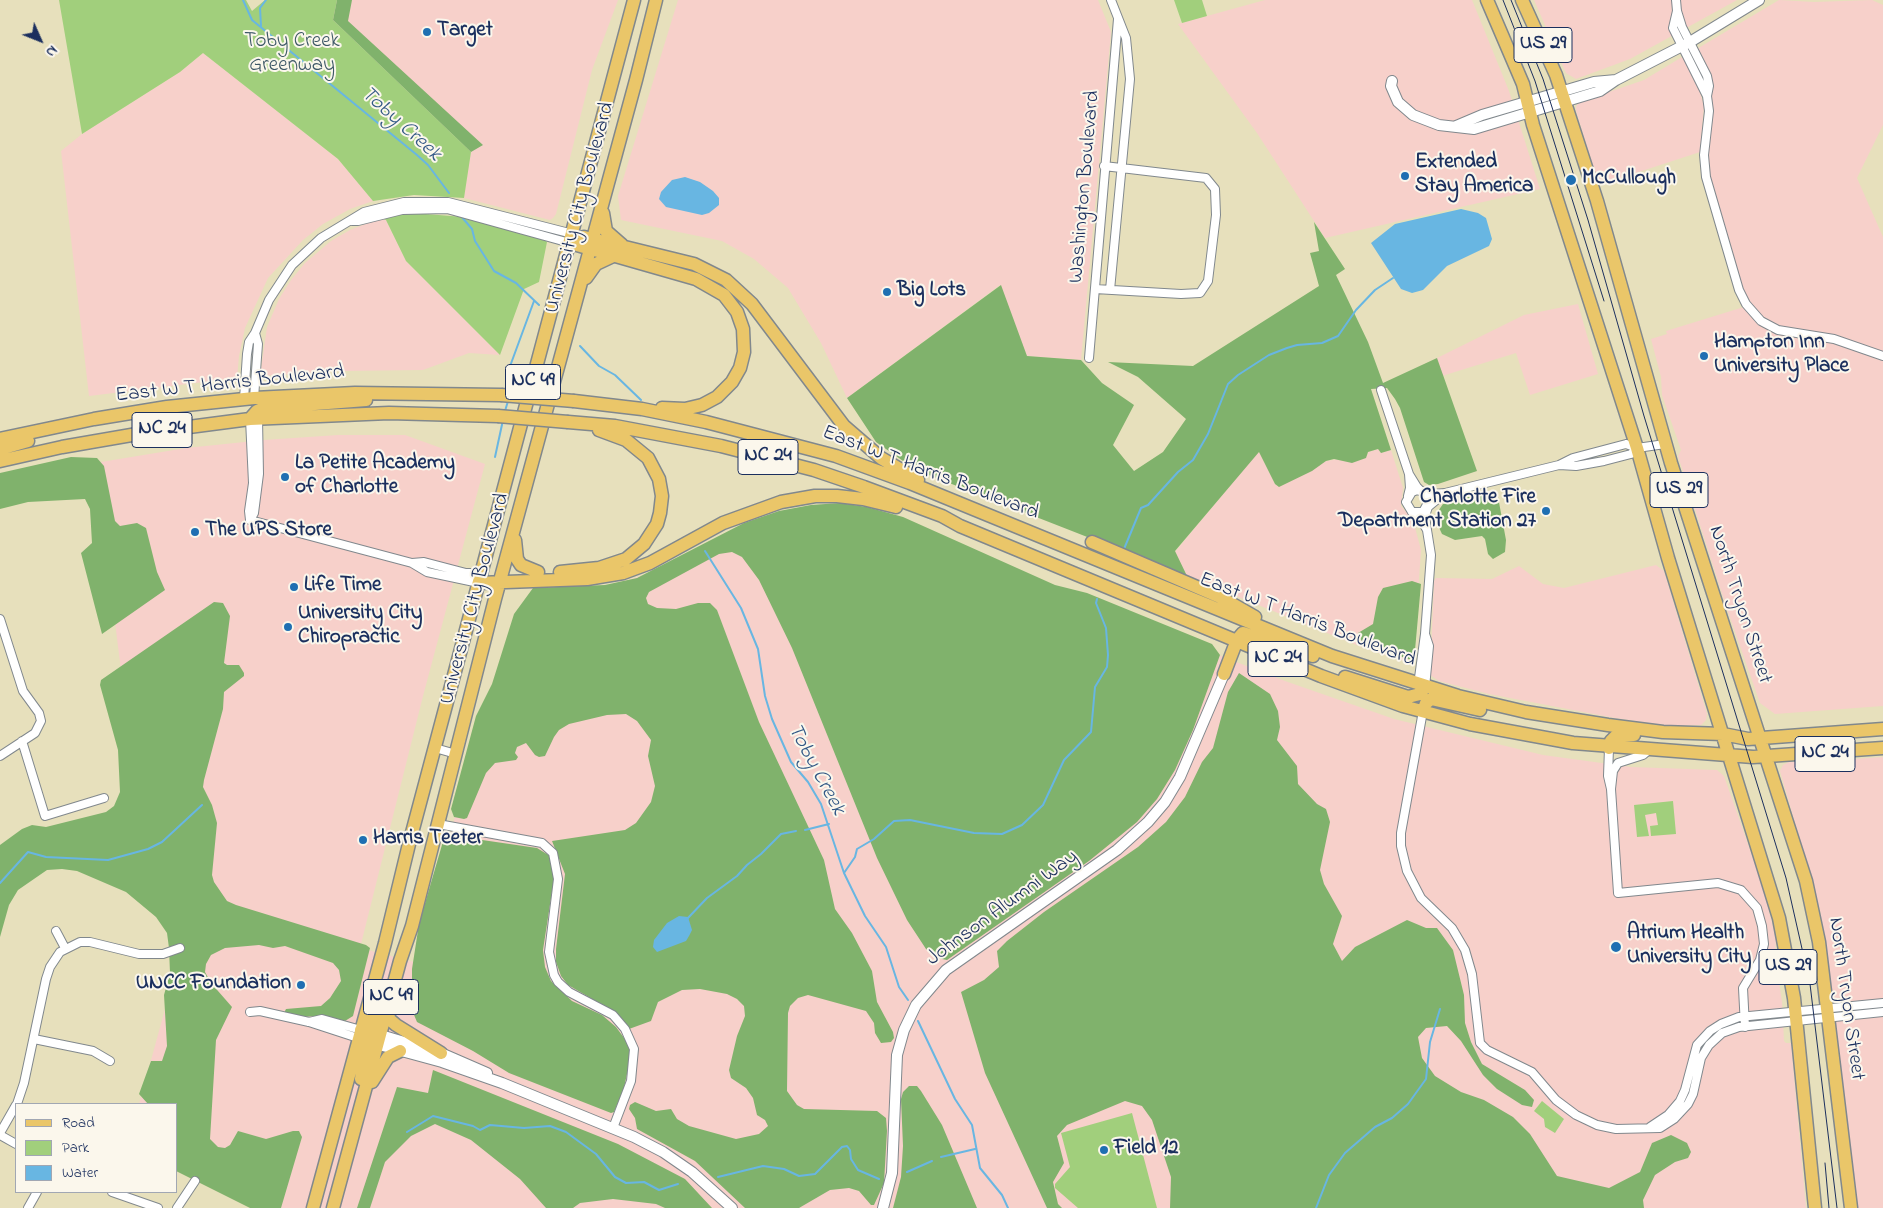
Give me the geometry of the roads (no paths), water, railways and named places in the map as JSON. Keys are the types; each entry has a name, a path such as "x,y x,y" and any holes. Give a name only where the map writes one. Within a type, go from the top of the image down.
{"main road":[{"name":"University City Boulevard","path":"333,1208 360,1109 369,1037 384,962 385,943 634,0"},
{"name":"University City Boulevard","path":"313,1208 369,1037 388,1008 412,926 501,579 603,205 656,0"},
{"name":"US 29","path":"1487,0 1518,69 1637,448 1670,567 1723,734 1778,918 1796,1016 1815,1208"},
{"name":"North Tryon Street","path":"1522,0 1540,38 1563,97 1605,228 1665,444 1762,739 1806,881 1819,942 1851,1208"},
{"path":"603,205 606,231 626,248"},
{"path":"572,239 591,244 626,248 694,264 726,280 752,304 825,403 852,434 881,458 952,501"},
{"path":"591,244 613,256 688,276 715,288 734,307 743,329 744,352 740,368 732,382 717,397 690,408 642,409"},
{"path":"578,291 596,264 613,256"},
{"name":"East W T Harris Boulevard","path":"0,439 67,424 167,407 249,399 346,393 502,395 642,409 801,446 844,459 1332,656 1421,686 1542,715 1663,732 1723,734 1748,739 1762,739"},
{"path":"254,419 257,411 264,408 364,400 408,393"},
{"path":"143,433 176,422 242,412 252,405 249,399"},
{"name":"East W T Harris Boulevard","path":"0,462 62,447 143,433 254,419 389,413 498,416 568,422 668,435 772,458 864,486 942,516 960,526 1249,648 1374,696 1423,711 1536,737 1609,748 1728,754"},
{"path":"501,579 538,572 599,568 621,561 644,544 657,524 662,496 659,479 652,463 641,450 617,436 568,422"},
{"path":"0,449 32,439 67,424"},
{"path":"480,578 588,579 623,573 650,563 744,514 781,502 815,496 846,497 885,503 960,526"},
{"path":"517,520 515,555 522,565 538,572"},
{"path":"1092,542 1220,597 1275,632"},
{"path":"1177,617 1220,644 1226,667"},
{"path":"1226,667 1236,642 1242,634 1248,633 1367,675 1404,680"},
{"path":"1226,667 1249,648"},
{"path":"1301,668 1342,676 1408,697 1420,694 1421,686"},
{"path":"1423,711 1426,703 1431,700 1482,711 1542,715"},
{"name":"NC 24","path":"1762,739 1883,730"},
{"path":"1609,748 1611,741 1619,735 1647,736 1663,732"},
{"name":"NC 24","path":"1728,754 1767,758 1883,748"},
{"name":"NC 49","path":"388,1008 388,1016 393,1023 441,1053"},
{"path":"349,1148 369,1037"},
{"path":"360,1109 380,1068 392,1053 400,1051"}],"street":[{"name":"Washington Boulevard","path":"1110,290 1130,79 1127,45 1111,0"},
{"path":"1676,0 1686,45 1707,76 1709,86 1704,155 1706,177 1739,290 1746,304 1761,321 1778,330 1834,339 1883,356"},
{"path":"1392,81 1395,98 1407,110 1430,123 1456,126 1563,97 1594,82 1616,80 1686,45 1759,0"},
{"name":"Washington Boulevard","path":"1089,358 1118,19"},
{"path":"1095,289 1195,295 1203,291 1208,281 1216,215 1216,191 1210,181 1203,177 1104,166"},
{"path":"249,399 258,344 255,333 269,300 292,265 322,238 352,221 358,222 402,210 447,209 572,239"},
{"path":"1381,390 1409,474 1410,488 1407,506 1420,518 1426,530"},
{"path":"254,419 253,483 249,511 250,520 412,563 427,572 480,578"},
{"path":"1408,496 1413,491 1432,494 1445,493 1559,465 1576,466 1604,461 1631,454 1637,448 1665,444"},
{"path":"1409,474 1428,498 1428,507 1425,515 1431,555 1425,634 1429,650 1421,686"},
{"path":"1412,512 1421,512 1445,493"},
{"path":"0,619 22,691 41,717 38,730 0,756"},
{"name":"Johnson Alumni Way","path":"882,1208 893,1167 897,1055 904,1030 916,1004 946,970 1117,850 1148,822 1165,802 1180,777 1226,667"},
{"path":"1423,711 1402,824 1403,856 1409,878 1418,894 1452,928 1465,950 1472,974 1480,1043 1487,1050 1532,1072 1556,1100 1581,1118 1608,1128 1660,1128 1678,1117 1691,1099 1701,1058 1709,1045 1722,1033 1796,1016"},
{"path":"22,742 45,816 104,798"},
{"path":"435,748 456,754"},
{"path":"1609,748 1608,776 1611,789 1618,893 1718,883 1740,890 1754,904 1762,926 1764,944 1760,960 1743,988 1746,1027"},
{"path":"1611,789 1616,765 1624,760 1643,755 1650,749"},
{"path":"438,824 542,843 553,853 558,879 549,952 552,970 558,982 565,989 613,1015 625,1029 634,1049 631,1081 613,1128"},
{"path":"56,931 65,948"},
{"path":"17,1103 24,1083 50,967 65,948 80,942 90,942 133,953 151,955 180,948"},
{"path":"1828,1013 1883,1003"},
{"path":"250,1012 260,1011 441,1053 488,1073 502,1083"},
{"path":"1645,1129 1664,1118 1680,1101 1685,1090 1695,1050 1700,1041 1714,1028 1734,1018 1744,1016 1883,1012"},
{"path":"369,1037 400,1051 502,1083 613,1128 673,1158 699,1177 732,1208"},
{"path":"34,1039 92,1051 110,1061"},
{"path":"15,1107 0,1134 15,1143"},
{"path":"176,1208 195,1181"},
{"path":"28,1208 36,1193"},
{"path":"115,1193 158,1208"}],"water":[{"path":"685,177 700,182 713,191 719,198 719,205 709,213 702,215 666,207 659,199 661,192 672,180"},
{"path":"1461,209 1478,213 1486,218 1492,239 1489,246 1447,266 1423,290 1412,293 1401,289 1371,243 1395,224"},
{"path":"679,916 688,917 692,930 686,941 657,952 653,947 654,940 667,923"}],"waterway":[{"name":"Toby Creek","path":"243,0 252,20 417,155 428,165 449,193"},
{"path":"261,26 260,8 266,0"},
{"name":"Toby Creek","path":"461,216 472,229 475,241 494,271 516,283 539,305"},
{"path":"1124,549 1141,508 1148,505 1178,472 1193,460 1208,434 1228,384 1238,375 1269,355 1297,345 1322,343 1338,336 1356,310 1375,290 1393,278"},
{"path":"510,391 509,369 534,301"},
{"name":"Toby Creek","path":"580,346 599,366 615,375 641,400"},
{"path":"505,411 508,401"},
{"path":"495,457 503,420"},
{"name":"Toby Creek","path":"705,551 741,608 758,649 765,696 772,719 791,762 808,782 821,804 844,873 865,916 886,947 899,987 908,1000"},
{"path":"844,873 855,857 857,849 874,839 894,821 910,820 974,833 1002,834 1022,825 1043,805 1064,760 1091,732 1095,687 1107,667 1108,655 1106,628 1096,603 1097,599"},
{"path":"0,883 28,852 46,857 108,860 148,849 162,842 202,805"},
{"path":"805,830 829,824"},
{"path":"687,919 707,898 737,876 781,834 796,831"},
{"path":"1316,1208 1329,1175 1345,1153 1375,1127 1392,1118 1408,1104 1426,1079 1430,1042 1440,1009"},
{"name":"Toby Creek","path":"918,1021 955,1099 972,1125 980,1168 1002,1195 1008,1208"},
{"path":"407,1132 433,1116 473,1126 480,1130 490,1125 524,1128 550,1126 566,1132 596,1154 615,1177 626,1183 644,1182 659,1190 678,1184"},
{"path":"718,1177 763,1166 784,1169 799,1176 815,1174 842,1147 847,1146 850,1150 851,1159 858,1170 879,1179"},
{"path":"941,1157 975,1149"},
{"path":"907,1172 932,1161"}],"tram line":[{"path":"1503,0 1535,81 1604,301"},
{"path":"1511,0 1543,79 1588,220 1644,416 1786,878 1810,984 1837,1208"},
{"path":"1825,1163 1829,1208"}],"place":[{"name":"Target","path":"427,32"},
{"name":"Extended Stay America","path":"1405,176"},
{"name":"McCullough","path":"1571,180"},
{"name":"Big Lots","path":"887,292"},
{"name":"Hampton Inn University Place","path":"1704,356"},
{"name":"La Petite Academy of Charlotte","path":"285,477"},
{"name":"Charlotte Fire Department Station 27","path":"1546,511"},
{"name":"The UPS Store","path":"195,532"},
{"name":"Life Time","path":"294,587"},
{"name":"University City Chiropractic","path":"288,627"},
{"name":"Harris Teeter","path":"363,840"},
{"name":"Atrium Health University City","path":"1616,947"},
{"name":"UNCC Foundation","path":"301,985"},
{"name":"Field 12","path":"1104,1150"}],"park label":[{"name":"Toby Creek Greenway","path":"292,55"}]}
